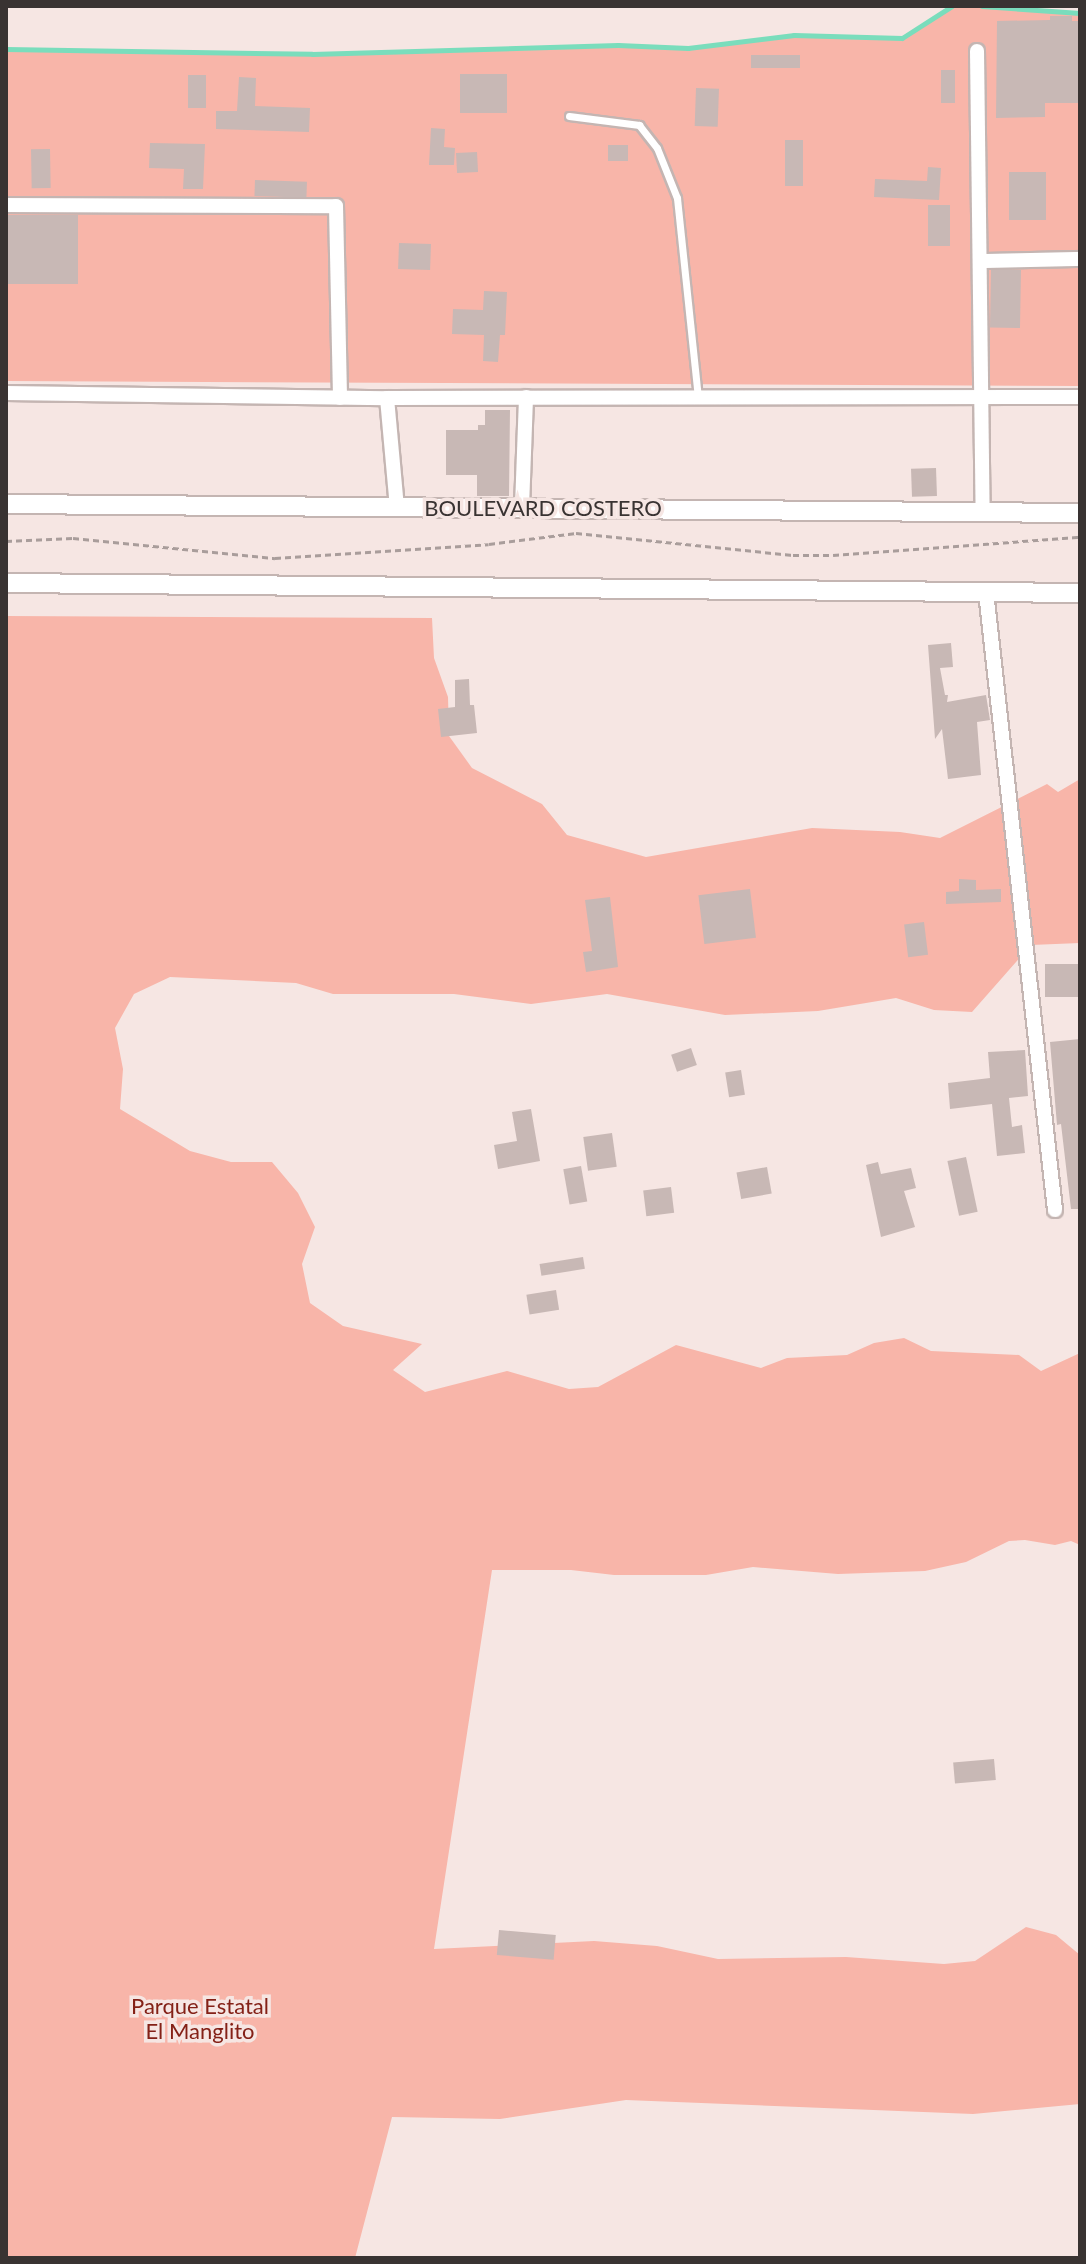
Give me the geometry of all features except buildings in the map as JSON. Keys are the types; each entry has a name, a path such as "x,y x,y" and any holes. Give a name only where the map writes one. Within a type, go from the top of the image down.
{"main road":[{"name":"BOULEVARD COSTERO","path":"6,504 1080,513"},
{"path":"6,583 1080,593"}],"street":[{"path":"977,51 983,512"},
{"path":"6,205 336,206 340,398"},
{"path":"981,261 1080,259"},
{"path":"6,393 340,398 1080,397"},
{"path":"522,507 526,397"},
{"path":"387,398 397,507"},
{"path":"986,592 1055,1210"}],"lane":[{"path":"569,116 639,125 657,148 677,198 698,397"}],"path":[{"path":"6,541 73,538 275,558 489,544 576,533 793,555 833,555 1080,537"}],"green space":[{"path":"952,6 1080,13 1080,386 6,381 6,49 312,54 618,45 688,48 794,35 902,38"},
{"name":"Parque Estatal El Manglito","path":"6,616 432,618 434,658 448,697 449,736 472,768 542,804 567,835 646,857 812,828 900,832 940,838 1047,784 1058,792 1080,779 1080,943 1031,945 972,1012 934,1010 896,998 818,1011 725,1015 607,994 531,1004 454,994 333,994 296,983 170,977 134,994 115,1028 123,1069 120,1109 190,1151 231,1162 272,1162 298,1193 315,1227 302,1264 310,1303 343,1326 422,1344 393,1370 425,1392 507,1371 569,1389 598,1387 676,1345 761,1368 787,1358 847,1355 874,1343 904,1338 931,1351 1019,1355 1041,1371 1080,1353 1080,1545 1071,1541 1055,1545 1009,1541 966,1562 925,1571 838,1574 753,1567 706,1575 614,1575 571,1570 492,1570 434,1949 594,1941 657,1946 718,1959 846,1957 944,1964 975,1961 1026,1927 1056,1935 1080,1955 1080,2104 973,2114 626,2100 500,2119 392,2117 355,2258 6,2258"}],"waterway":[{"path":"6,49 312,54 618,45 688,48 794,35 902,38 952,6"},
{"path":"982,6 1080,13"}]}
